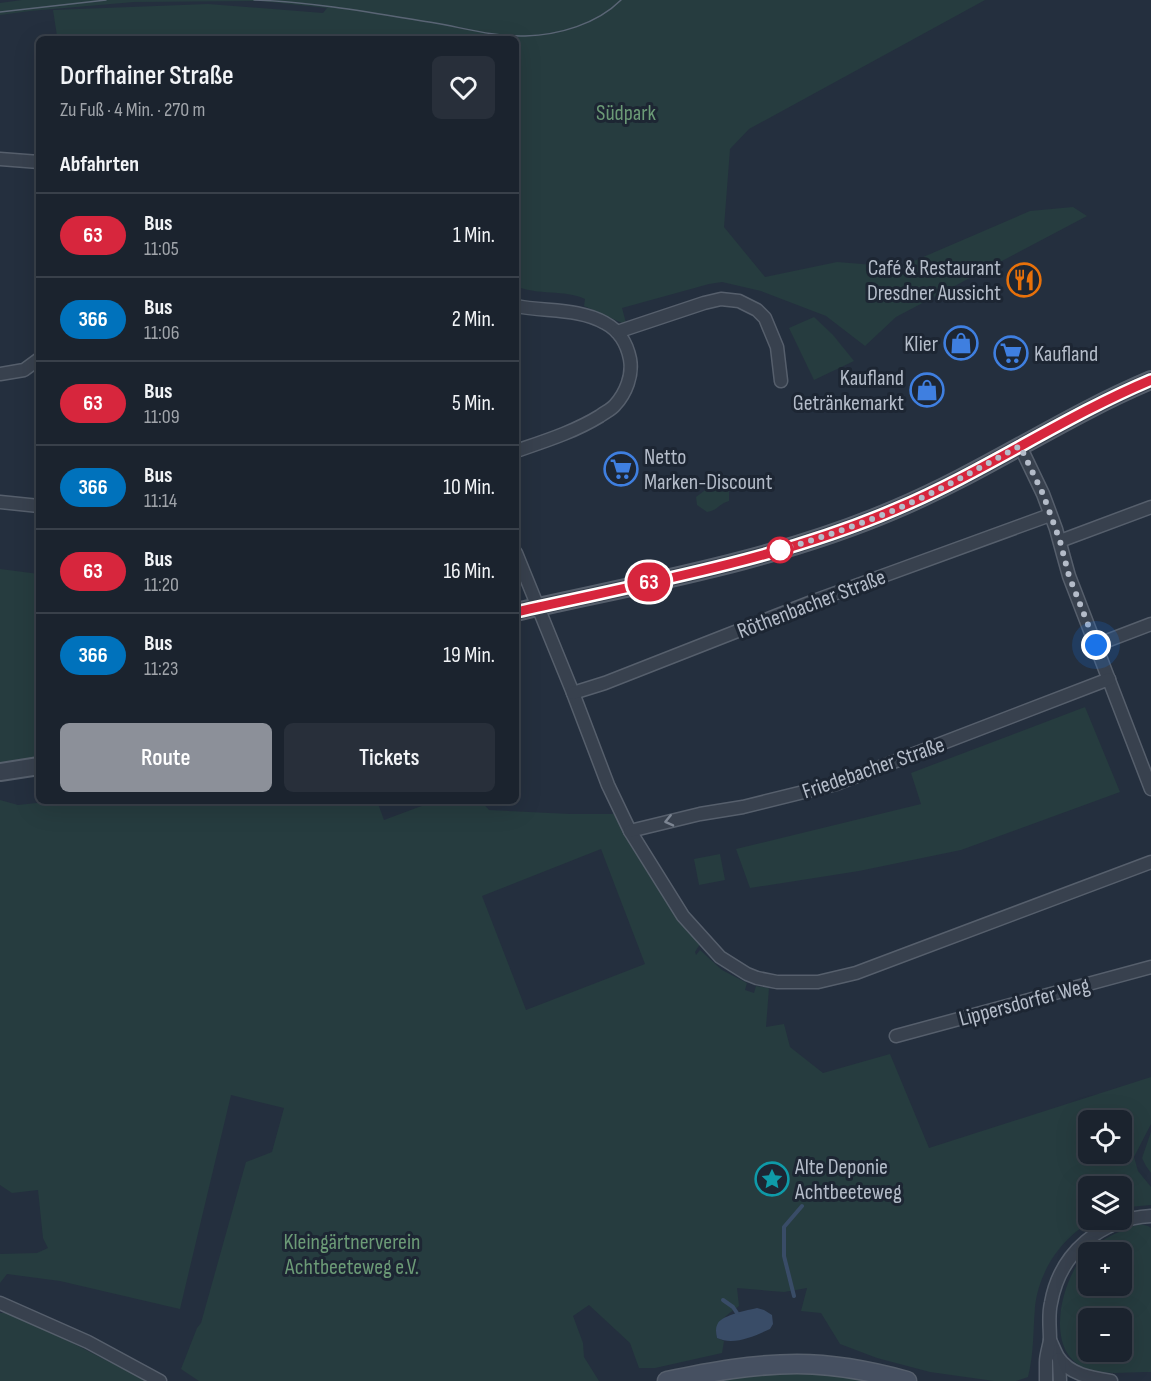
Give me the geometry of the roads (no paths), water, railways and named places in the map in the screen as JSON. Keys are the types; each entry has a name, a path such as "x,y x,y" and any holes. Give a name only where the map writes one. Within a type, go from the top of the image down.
{"main road":[{"path":"667,1381 753,1366 797,1364 867,1371 907,1381"}],"street":[{"path":"0,159 36,162"},
{"path":"617,332 704,303 721,299 739,301 757,310 765,318 777,347 781,381"},
{"path":"519,306 587,316 605,322 617,332 627,346 631,369 628,386 615,406 587,424 519,450"},
{"path":"1,374 24,370 36,361"},
{"path":"519,611 715,567 828,535 898,508 971,473 1098,404 1151,380"},
{"path":"1020,446 1043,494 1060,541 1069,576 1150,782"},
{"path":"0,502 36,506"},
{"path":"1060,541 1151,507"},
{"name":"Röthenbacher Straße","path":"573,693 605,683 824,597 1050,515"},
{"path":"519,560 608,785 630,831 683,916 720,957 747,974 777,982 818,982 856,973 1151,862"},
{"path":"1096,645 1151,624"},
{"name":"Friedebacher Straße","path":"630,831 836,784 1109,679"},
{"path":"0,772 36,766"},
{"name":"Lippersdorfer Weg","path":"896,1036 1151,967"},
{"path":"1046,1381 1046,1362 1050,1340 1050,1305 1054,1288 1070,1257 1081,1245 1104,1228 1130,1219 1151,1216"},
{"path":"0,1303 88,1342 160,1381"},
{"path":"1050,1340 1059,1359 1060,1381"},
{"path":"1059,1359 1083,1377 1111,1381"}],"water":[{"path":"757,1308 772,1315 773,1324 770,1329 737,1341 717,1338 716,1327 721,1320 736,1313"}],"waterway":[{"path":"794,1296 784,1256 784,1227 802,1206"},
{"path":"723,1300 737,1313"}],"tram line":[{"path":"0,12 106,0"},
{"path":"254,0 344,8 514,36 538,35 577,27 601,16 621,0"}],"place":[{"name":"Café & Restaurant Dresdner Aussicht","path":"1024,280"},
{"name":"Klier","path":"961,343"},
{"name":"Kaufland","path":"1011,353"},
{"name":"Kaufland Getränkemarkt","path":"927,390"},
{"name":"Netto Marken-Discount","path":"621,469"},
{"name":"Alte Deponie Achtbeeteweg","path":"772,1179"}],"park label":[{"name":"Südpark","path":"626,112"},
{"name":"Kleingärtnerverein Achtbeeteweg e.V.","path":"352,1254"}]}
